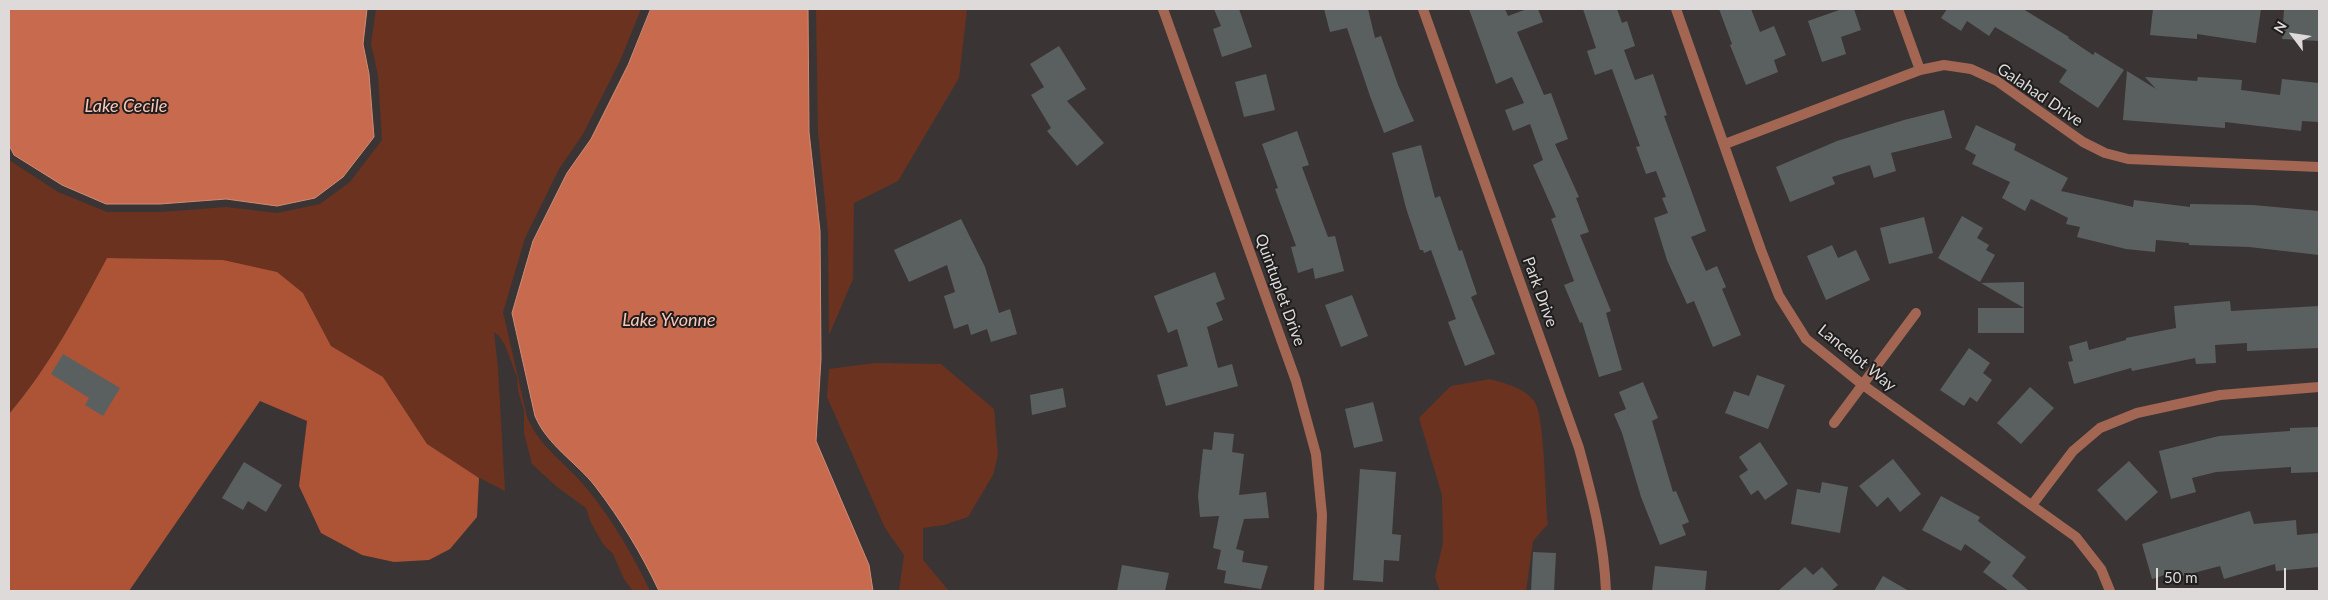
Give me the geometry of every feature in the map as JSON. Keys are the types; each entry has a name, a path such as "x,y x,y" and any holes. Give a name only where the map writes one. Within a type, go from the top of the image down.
{"street":[{"name":"Quintuplet Drive","path":"1163,9 1296,380 1316,454 1322,515 1320,591"},
{"name":"Park Drive","path":"1424,9 1579,448 1597,511 1605,558 1606,591"},
{"name":"Lancelot Way","path":"1676,9 1761,250 1780,296 1806,338 1863,385 2076,537 2101,569 2110,591"},
{"path":"1898,9 1920,70"},
{"name":"Galahad Drive","path":"1725,144 1920,70 1944,65 1971,69 1997,81 2084,142 2105,154 2128,159 2319,167"},
{"path":"1834,423 1916,313"},
{"path":"2032,505 2073,451 2100,428 2137,413 2220,394 2319,387"}],"shaded area":[{"path":"376,9 641,9 620,61 583,134 559,169 525,238 503,312 527,417 532,428 546,447 588,490 606,514 630,551 650,591 633,591 624,579 613,554 603,544 591,523 586,508 557,487 532,464 524,433 524,410 518,391 517,377 505,345 494,332 498,368 505,491 468,472 427,444 383,377 331,346 303,293 223,260 107,258 74,319 50,358 9,414 9,160 58,192 107,212 162,212 226,207 277,213 320,204 350,182 382,140 378,75 371,44"},
{"path":"816,9 967,9 959,78 898,181 854,203 853,279 829,335 828,232 818,132"},
{"path":"107,258 223,260 277,272 303,293 331,346 383,377 427,444 479,478 477,517 450,549 429,560 394,562 362,555 321,533 299,486 307,421 260,401 129,591 9,591 9,414 50,358 74,319"},
{"path":"875,363 941,364 994,409 998,455 993,475 968,517 944,525 923,528 923,560 949,591 899,591 904,555 885,528 827,397 829,369"},
{"path":"1490,379 1525,392 1534,401 1538,409 1548,524 1533,541 1526,591 1440,591 1435,577 1443,543 1442,495 1419,418 1451,386"}],"water":[{"name":"Lake Cecile","path":"9,9 367,9 363,44 369,74 374,137 343,177 315,198 277,206 226,199 160,204 106,204 62,185 14,155 9,145"},
{"name":"Lake Yvonne","path":"651,9 808,9 809,132 820,231 821,359 816,441 869,565 873,591 659,591 645,563 613,511 587,477 554,445 535,416 512,313 533,241 567,173 591,139 628,65"}],"building":[{"path":"1214,9 1239,9 1252,47 1222,57 1213,29 1221,26"},
{"path":"1324,9 1368,9 1375,38 1381,36 1398,85 1414,121 1384,133 1347,28 1330,32"},
{"path":"1469,9 1505,9 1508,16 1527,9 1538,9 1543,22 1517,32 1544,95 1551,93 1568,139 1555,144 1579,197 1576,198 1589,232 1580,235 1611,311 1606,313 1622,370 1599,377 1582,322 1580,323 1564,285 1574,281 1551,219 1556,217 1533,165 1543,160 1530,124 1513,131 1505,110 1524,103 1512,77 1496,84"},
{"path":"1583,9 1617,9 1622,23 1627,21 1635,46 1624,50 1635,80 1653,74 1667,115 1664,116 1706,231 1691,237 1706,271 1717,266 1726,287 1722,289 1741,335 1713,347 1694,301 1687,304 1667,260 1654,218 1668,213 1662,198 1666,197 1656,171 1646,174 1636,147 1640,146 1612,69 1595,75 1587,51 1596,48"},
{"path":"1719,9 1751,9 1760,32 1774,26 1786,55 1774,60 1778,72 1746,85 1730,45 1732,44"},
{"path":"1842,9 1854,9 1861,30 1841,37 1846,54 1822,62 1808,21"},
{"path":"1947,9 2023,9 2069,37 2093,55 2095,52 2124,70 2098,108 2059,82 2067,70 1995,27 1989,36 1967,21 1961,31 1941,18"},
{"path":"2153,9 2261,9 2256,43 2197,34 2197,39 2150,35"},
{"path":"2284,9 2319,9 2319,41 2282,39"},
{"path":"1059,46 1086,89 1067,101 1104,143 1077,166 1047,131 1051,128 1031,95 1044,87 1030,64"},
{"path":"2127,71 2156,89 2145,77 2197,81 2198,77 2242,80 2241,90 2280,95 2282,79 2319,83 2319,122 2302,121 2301,131 2225,122 2225,128 2123,120"},
{"path":"1266,74 1275,110 1244,117 1235,82"},
{"path":"1944,110 1952,138 1891,153 1896,171 1874,178 1870,165 1832,177 1835,184 1790,202 1776,167 1837,141 1904,120"},
{"path":"1976,125 2016,144 2014,150 2068,178 2061,191 2133,207 2134,200 2190,207 2190,204 2253,205 2319,211 2319,255 2249,247 2189,245 2189,243 2156,240 2155,252 2126,249 2077,237 2080,227 2066,224 2068,218 2031,199 2025,211 2002,198 2010,182 1972,164 1976,155 1965,149"},
{"path":"1297,131 1309,165 1302,167 1328,237 1335,236 1344,271 1315,279 1313,268 1298,273 1291,247 1296,246 1275,189 1278,188 1262,144"},
{"path":"1421,145 1435,198 1440,196 1459,251 1462,250 1477,294 1471,297 1495,354 1465,366 1448,322 1456,319 1431,250 1424,253 1423,250 1420,250 1406,208 1392,153"},
{"path":"1962,216 1983,228 1977,238 1989,245 1986,250 1995,255 1980,282 1938,258"},
{"path":"1924,217 1933,253 1889,264 1880,228"},
{"path":"961,219 985,267 999,313 1010,309 1017,334 991,342 987,329 971,335 968,324 954,329 944,296 955,292 947,265 909,282 894,250"},
{"path":"1832,245 1838,258 1856,250 1870,280 1826,300 1807,256"},
{"path":"1215,272 1225,299 1216,303 1223,320 1207,327 1218,368 1232,364 1238,386 1166,406 1157,375 1188,366 1177,329 1168,333 1154,296"},
{"path":"2024,282 2024,308 1981,283"},
{"path":"1352,295 1368,336 1341,347 1325,305"},
{"path":"2230,301 2231,311 2319,306 2319,348 2247,351 2247,343 2215,345 2216,363 2196,364 2195,358 2132,371 2131,368 2074,384 2068,362 2073,361 2069,346 2087,341 2089,350 2126,340 2126,338 2176,328 2174,306"},
{"path":"1978,308 2024,308 2024,333 1978,333"},
{"path":"1969,348 1990,363 1983,373 1992,380 1977,402 1970,397 1964,406 1940,390"},
{"path":"63,354 120,388 103,416 85,405 89,398 51,374"},
{"path":"1757,375 1785,385 1768,429 1725,413 1734,391 1749,396"},
{"path":"1643,382 1658,418 1652,421 1673,492 1676,491 1689,522 1682,525 1686,535 1660,545 1641,497 1622,433 1614,414 1626,409 1619,392"},
{"path":"2030,387 2054,408 2021,444 1997,423"},
{"path":"1063,388 1066,407 1032,415 1030,395"},
{"path":"1373,402 1383,441 1354,448 1345,409"},
{"path":"2319,427 2319,472 2291,473 2291,467 2216,472 2192,478 2196,492 2171,499 2159,451 2219,436 2290,431 2290,428"},
{"path":"1214,432 1234,434 1232,452 1244,454 1239,495 1266,492 1269,518 1244,519 1236,549 1244,551 1242,562 1268,566 1261,589 1224,583 1226,571 1217,569 1221,550 1213,548 1219,516 1200,517 1198,496 1203,449 1212,450"},
{"path":"1760,442 1788,484 1765,500 1758,490 1751,495 1739,476 1748,470 1739,457"},
{"path":"1893,459 1921,494 1900,512 1888,497 1877,507 1859,486"},
{"path":"2129,461 2158,492 2126,521 2097,490"},
{"path":"244,462 282,485 266,512 248,501 243,510 222,498"},
{"path":"1360,469 1396,472 1392,534 1401,535 1399,561 1384,560 1383,582 1353,580"},
{"path":"1822,482 1848,487 1840,533 1791,524 1797,489 1820,493"},
{"path":"1941,496 1980,517 1978,521 2026,557 2012,576 2029,591 2009,591 1983,572 1991,562 1965,544 1961,551 1922,530"},
{"path":"2250,511 2254,524 2296,520 2297,535 2319,533 2319,567 2276,571 2275,564 2224,579 2220,566 2182,576 2180,570 2152,579 2142,544"},
{"path":"1533,552 1556,553 1554,591 1531,591"},
{"path":"1122,565 1169,573 1165,591 1117,591"},
{"path":"1655,566 1707,571 1705,591 1652,591"},
{"path":"1805,567 1813,575 1822,567 1838,585 1831,591 1778,591"},
{"path":"1883,576 1909,591 1874,591"}]}
